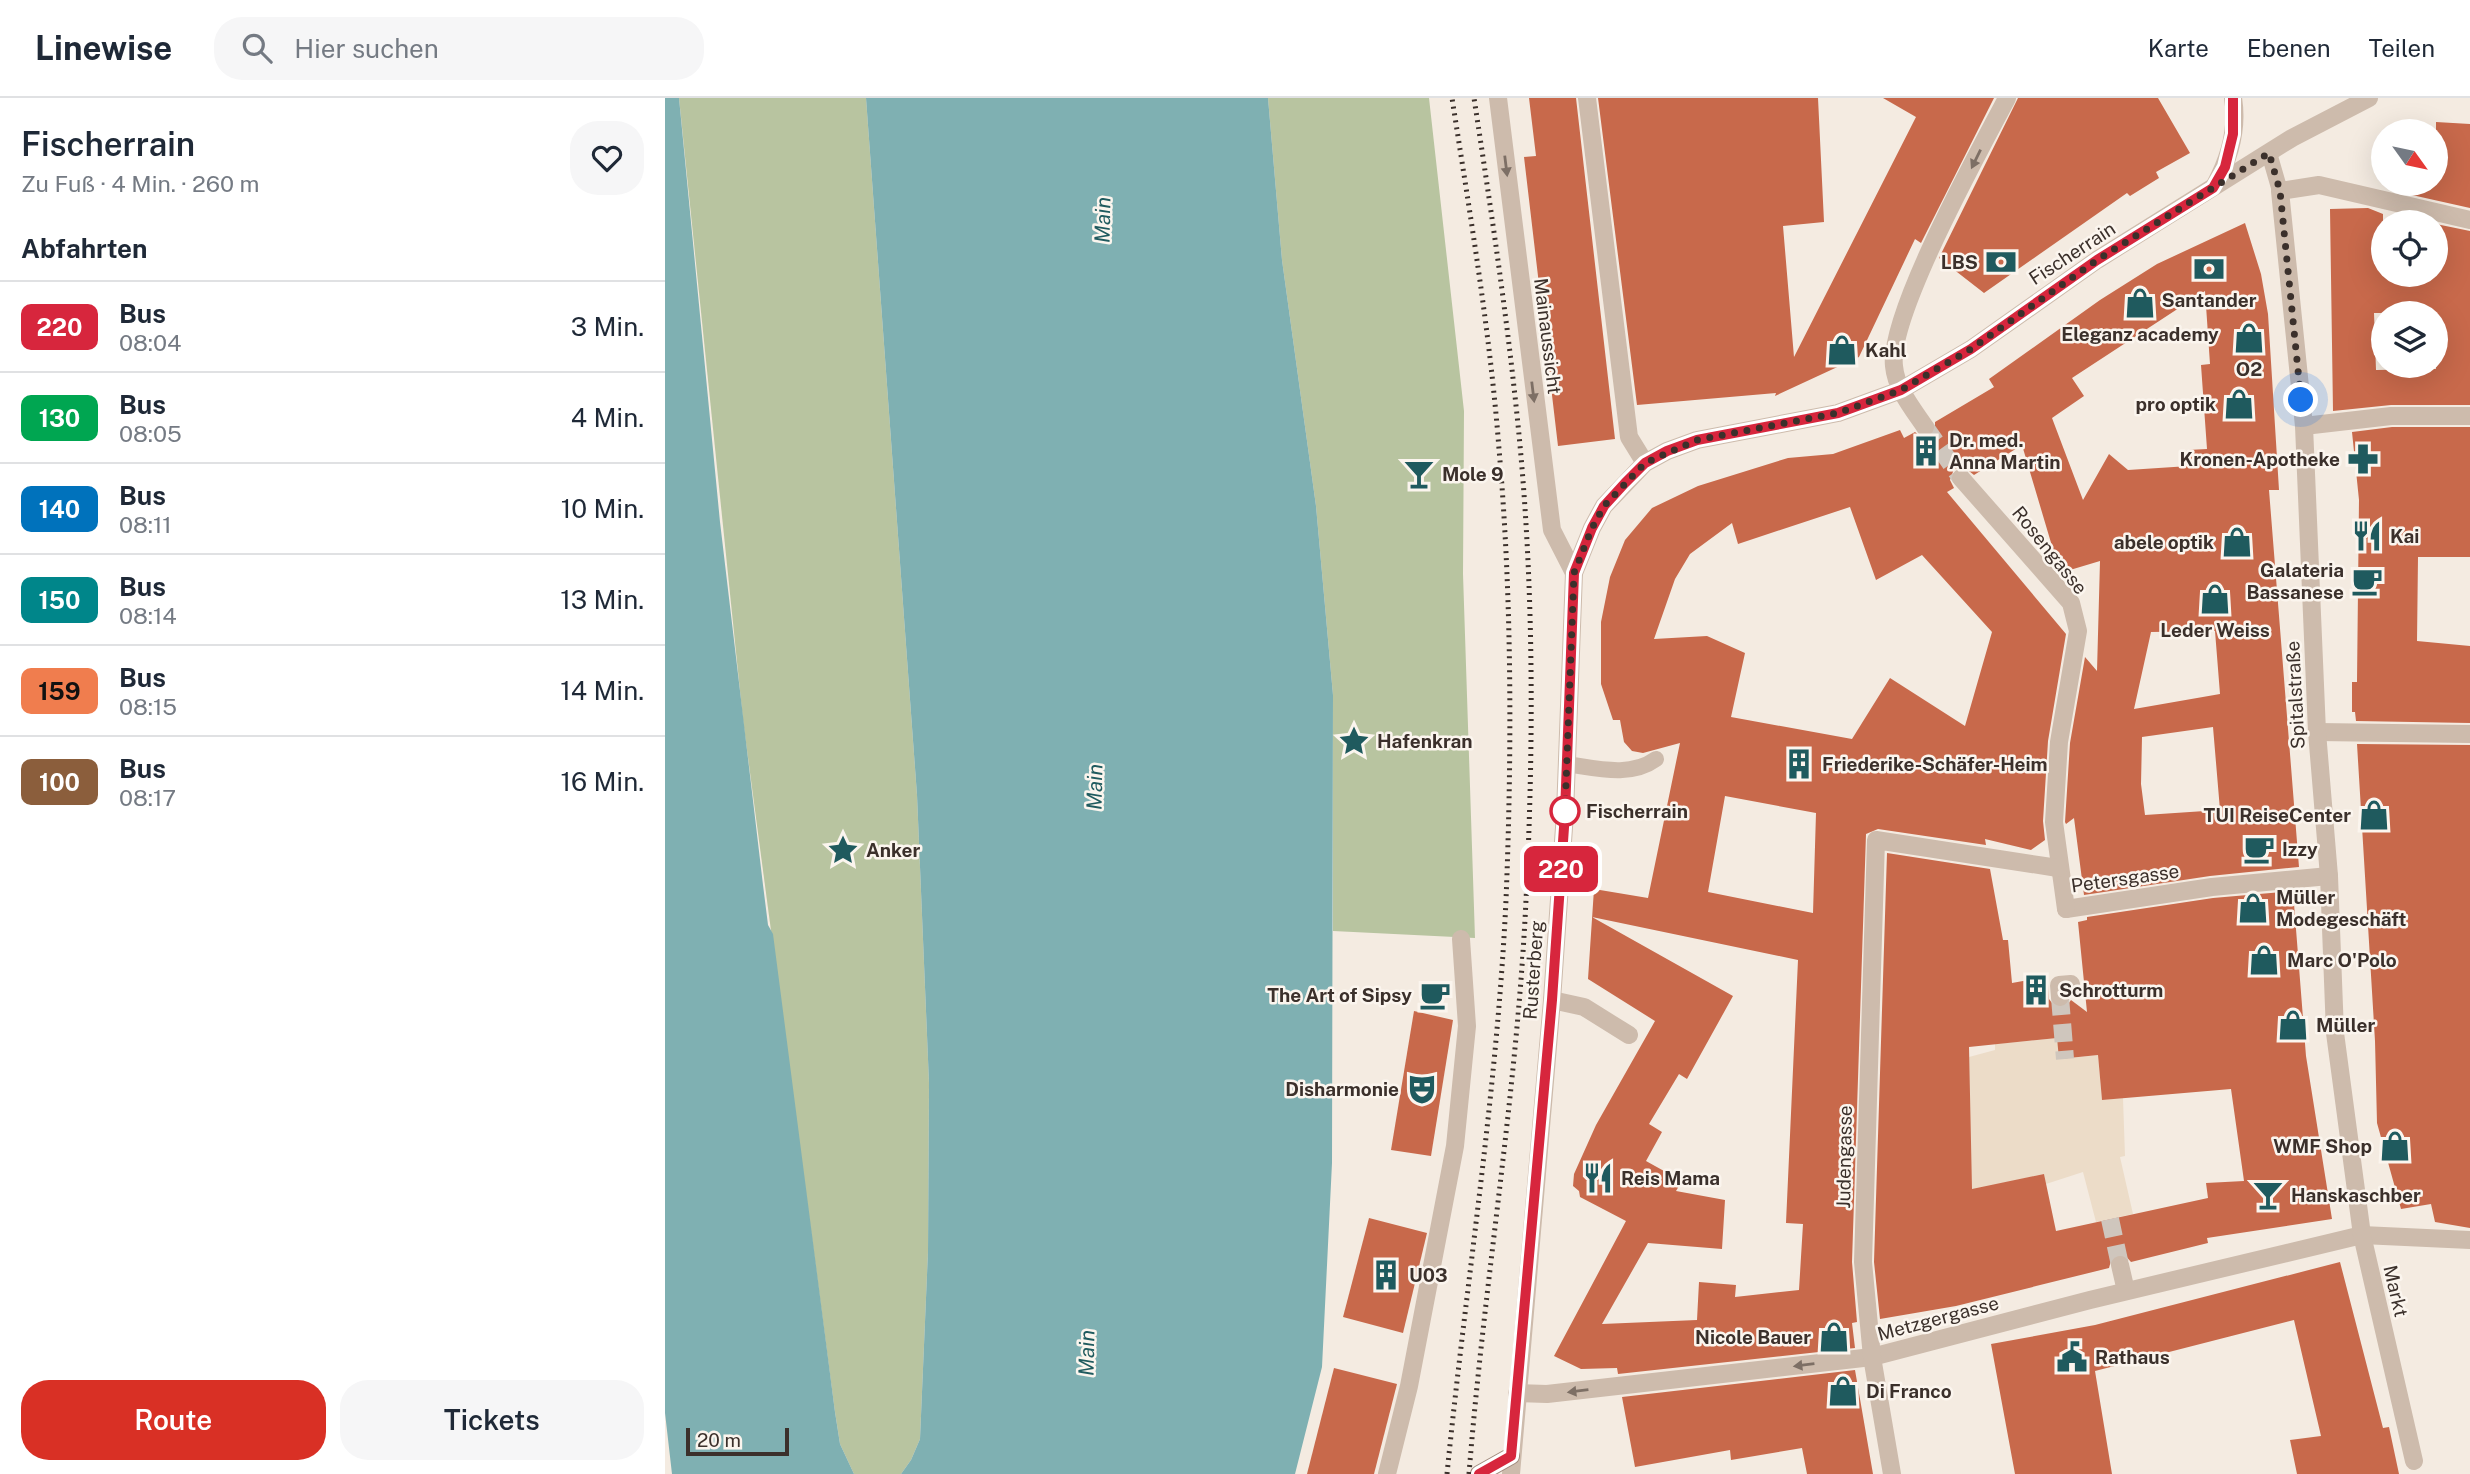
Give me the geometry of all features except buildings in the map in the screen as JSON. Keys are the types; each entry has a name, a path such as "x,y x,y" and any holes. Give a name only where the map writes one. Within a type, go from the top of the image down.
{"main road":[{"path":"1479,1474 1511,1465"}],"street":[{"name":"Mainaussicht","path":"1498,98 1552,530 1574,573"},
{"path":"1587,98 1629,437 1645,463"},
{"path":"1925,427 1901,390 1894,368 1893,348 1903,315 2007,98"},
{"path":"2213,188 2225,167 2233,134 2233,98"},
{"name":"Fischerrain","path":"1697,440 1838,413 1901,390 1971,349 2097,260 2344,108 2369,98"},
{"path":"2280,191 2319,185 2470,220"},
{"name":"Spitalstraße","path":"2280,191 2304,426 2317,733 2329,876 2335,1032 2362,1235"},
{"path":"2304,426 2392,416 2470,415"},
{"name":"Rusterberg","path":"1511,1465 1552,1000 1574,573 1604,506 1645,463 1697,440"},
{"name":"Rosengasse","path":"1961,478 2071,603 2078,631 2059,742 2053,822 2058,869"},
{"path":"2317,733 2470,734"},
{"name":"Petersgasse","path":"1877,840 2058,869 2066,909 2212,887 2329,876"},
{"name":"Judengasse","path":"1877,840 1863,1262 1872,1357 1892,1474"},
{"path":"1387,1474 1409,1386 1455,1146 1467,1026 1461,939"},
{"path":"1552,1000 1584,1007 1629,1035"},
{"name":"Metzgergasse","path":"1517,1393 1547,1394 1872,1357 2126,1291 2362,1235"},
{"name":"Markt","path":"2414,1461 2362,1235 2470,1240"},
{"path":"2120,1265 2126,1291"}],"lane":[{"name":"Spitalstraße","path":"2269,153 2280,191"},
{"path":"1566,764 1631,770 1643,768 1656,759"}],"green space":[{"path":"679,98 866,98 917,795 929,1083 928,1251 920,1439 911,1460 901,1474 854,1474 840,1444 743,720"},
{"path":"1268,98 1429,98 1464,411 1463,574 1475,938 1333,931 1333,695 1316,506 1282,260"}],"shaded area":[{"path":"2057,1038 2060,1059 2098,1055 2102,1100 2123,1098 2125,1156 2120,1157 2133,1214 2096,1222 2083,1172 2046,1184 2044,1174 1998,1184 1971,1202 1969,1057 1995,1050 1995,1044"}],"water":[{"path":"665,98 679,98 720,522 768,925 773,934 840,1444 854,1474 672,1474 665,1413"},
{"name":"Main","path":"866,98 1268,98 1282,260 1316,506 1333,695 1332,1163 1322,1367 1295,1474 901,1474 911,1460 920,1439 928,1251 929,1083 917,795"}],"tunnel":[{"path":"1925,427 1961,478"},
{"path":"2060,997 2065,1059"},
{"path":"2110,1219 2120,1265"}],"railway":[{"path":"1447,1474 1496,1044 1506,900 1510,731 1509,618 1495,405 1479,273 1452,98"},
{"path":"1469,1474 1522,972 1529,840 1531,718 1523,475 1503,296 1474,98"}],"bus line":[{"name":"220","path":"1479,1474 1511,1456 1552,1000 1565,813 1574,573 1604,506 1645,463 1667,451 1697,440 1779,426 1869,404 1901,390 1971,349 2097,260 2213,188 2225,167 2233,134 2233,98"}],"place":[{"name":"LBS","path":"2001,262"},
{"name":"Santander","path":"2209,269"},
{"name":"Eleganz academy","path":"2140,303"},
{"name":"O2","path":"2249,338"},
{"name":"Kahl","path":"1842,350"},
{"name":"pro optik","path":"2239,404"},
{"name":"Dr. med. Anna Martin","path":"1926,451"},
{"name":"Kronen-Apotheke","path":"2363,459"},
{"name":"Mole 9","path":"1419,474"},
{"name":"Kai","path":"2367,536"},
{"name":"abele optik","path":"2237,542"},
{"name":"Galateria Bassanese","path":"2367,581"},
{"name":"Leder Weiss","path":"2215,599"},
{"name":"Hafenkran","path":"1354,741"},
{"name":"Friederike-Schäfer-Heim","path":"1799,764"},
{"name":"Fischerrain","path":"1565,811"},
{"name":"TUI ReiseCenter","path":"2374,815"},
{"name":"Izzy","path":"2259,849"},
{"name":"Anker","path":"843,850"},
{"name":"Müller Modegeschäft","path":"2253,908"},
{"name":"Marc O'Polo","path":"2264,960"},
{"name":"Schrotturm","path":"2036,990"},
{"name":"The Art of Sipsy","path":"1435,995"},
{"name":"Müller","path":"2293,1025"},
{"name":"Disharmonie","path":"1422,1089"},
{"name":"WMF Shop","path":"2395,1146"},
{"name":"Reis Mama","path":"1598,1178"},
{"name":"Hanskaschber","path":"2268,1195"},
{"name":"U03","path":"1386,1275"},
{"name":"Nicole Bauer","path":"1834,1337"},
{"name":"Rathaus","path":"2072,1357"},
{"name":"Di Franco","path":"1843,1391"}],"route":[{"path":"1565,811 1574,573 1604,506 1645,463 1697,440 1838,413 1869,404 1901,390 1971,349 2097,260 2269,153 2280,191 2301,400"}]}
